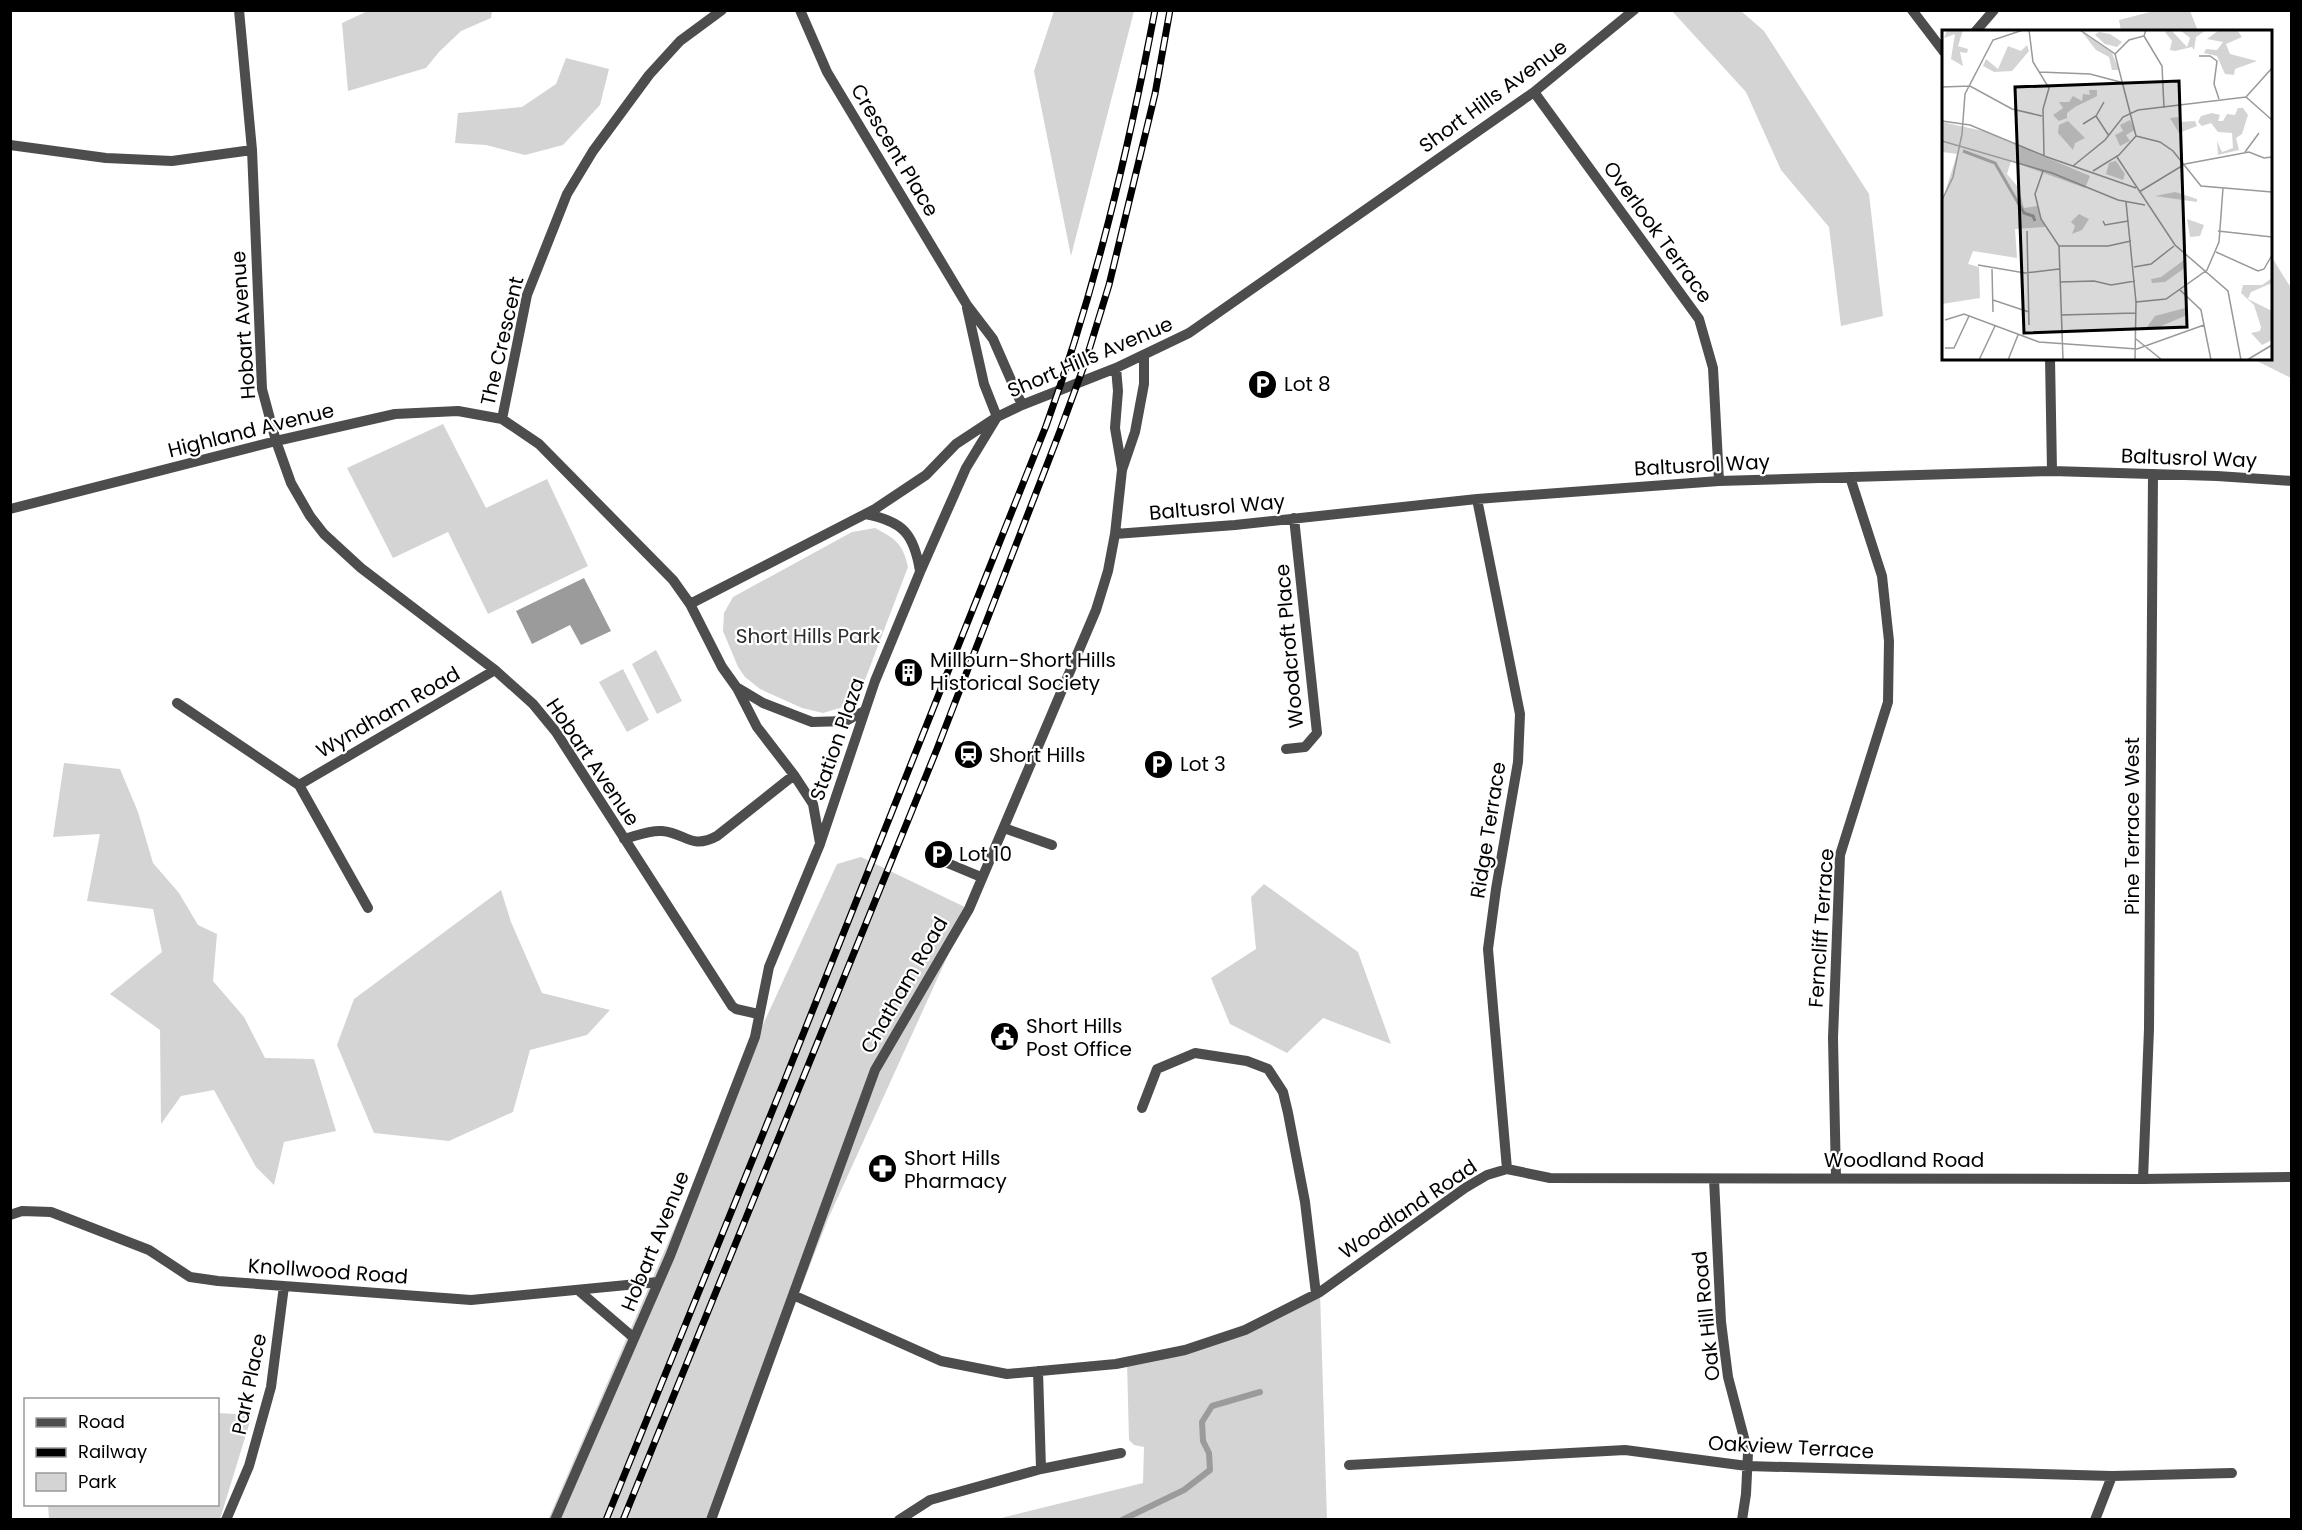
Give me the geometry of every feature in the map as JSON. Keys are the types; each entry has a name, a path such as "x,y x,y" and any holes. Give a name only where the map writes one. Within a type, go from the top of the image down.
{"street":[{"name":"Hobart Avenue","path":"239,10 252,150 262,389 276,441 291,483 310,516 324,534 361,568 495,670 533,704 556,732 732,1006 758,1014 755,1037 658,1282 555,1520"},
{"name":"The Crescent","path":"722,10 680,42 650,75 593,150 567,194 527,295 502,419 539,444 673,580 690,604 722,667 737,688 757,727 813,804 820,844"},
{"name":"Crescent Place","path":"800,10 827,72 966,305 993,339 1022,405"},
{"name":"Short Hills Avenue","path":"690,604 865,514 926,475 956,444 997,417 1116,368 1189,333 1534,92 1634,10"},
{"path":"1912,10 1942,48"},
{"path":"1977,30 1994,10"},
{"name":"Overlook Terrace","path":"1534,92 1699,319 1713,368 1719,481"},
{"path":"10,145 106,158 172,161 252,150"},
{"name":"Crescent Place","path":"966,305 984,384 997,417"},
{"name":"Chatham Road","path":"711,1520 875,1070 969,909 1096,610 1108,571 1115,534 1122,470 1135,432 1144,384 1144,354"},
{"path":"2050,360 2052,471"},
{"name":"Chatham Road","path":"1116,368 1118,391 1115,428 1122,470"},
{"name":"Highland Avenue","path":"10,509 276,441 395,414 458,411 502,419"},
{"name":"Station Plaza","path":"758,1014 769,967 820,844 864,711 920,572 966,468 997,417"},
{"name":"Baltusrol Way","path":"1115,534 1477,499 1719,481 2052,471 2292,481"},
{"name":"Pine Terrace West","path":"2143,1179 2149,1029 2153,474"},
{"name":"Ferncliff Terrace","path":"1836,1178 1833,1038 1840,855 1888,702 1888,641 1882,576 1850,477"},
{"name":"Ridge Terrace","path":"1477,499 1521,714 1518,762 1488,950 1507,1169"},
{"path":"865,514 877,516 904,528 916,548 920,572"},
{"name":"Woodcroft Place","path":"1286,749 1305,747 1317,734 1294,518"},
{"name":"Wyndham Road","path":"298,785 495,670"},
{"name":"The Crescent","path":"737,688 771,706 812,722 846,721 864,711"},
{"path":"177,703 298,785 368,908"},
{"path":"624,839 656,831 666,831 697,843 706,842 717,836 794,775"},
{"path":"1004,828 1052,845"},
{"path":"933,857 981,877"},
{"path":"1142,1108 1157,1069 1195,1053 1247,1061 1268,1069 1283,1092 1288,1113 1305,1202 1316,1294"},
{"name":"Woodland Road","path":"793,1295 941,1361 1007,1374 1116,1364 1185,1350 1245,1330 1316,1294 1465,1188 1487,1175 1507,1169 1550,1178 2292,1177"},
{"name":"Oak Hill Road","path":"1714,1179 1720,1322 1728,1377 1748,1453 1742,1520"},
{"name":"Knollwood Road","path":"10,1215 22,1211 51,1212 149,1250 190,1276 285,1286 471,1300 658,1282"},
{"name":"Park Place","path":"226,1520 249,1466 271,1387 285,1286"},
{"path":"578,1290 634,1338"},
{"path":"1038,1371 1041,1469"},
{"name":"Oakview Terrace","path":"1349,1465 1625,1450 1747,1466 2112,1476 2232,1473"},
{"path":"899,1520 930,1500 1041,1469 1121,1453"},
{"path":"2095,1520 2112,1476"}],"green space":[{"path":"370,10 492,11 491,18 461,31 426,68 348,91 342,23"},
{"path":"1054,11 1134,11 1071,256 1034,71"},
{"path":"1672,11 1741,11 1764,31 1869,194 1883,316 1841,326 1829,227 1781,170 1746,92"},
{"path":"2154,11 2190,11 2198,30 2121,30 2119,20"},
{"path":"566,58 609,69 600,105 563,145 525,155 486,145 455,143 458,113 522,107 556,84"},
{"path":"2272,258 2291,288 2291,378 2255,360 2272,360"},
{"path":"443,424 486,508 547,479 588,566 488,614 448,532 393,558 347,468"},
{"name":"Short Hills Park","path":"875,528 898,543 908,567 860,693 843,707 823,713 802,708 760,689 745,677 738,667 723,631 724,613 733,597 852,532"},
{"path":"656,650 682,701 657,714 632,664"},
{"path":"623,669 649,720 627,732 599,682"},
{"path":"64,763 120,769 138,812 153,863 179,893 198,925 217,934 213,981 244,1017 265,1058 314,1059 336,1131 284,1142 274,1185 256,1167 214,1090 181,1096 161,1124 160,1030 110,994 162,952 153,909 87,901 100,834 53,837"},
{"path":"861,857 969,909 828,1219 711,1519 548,1520 754,1044 837,864"},
{"path":"1264,884 1358,952 1391,1044 1323,1018 1287,1053 1230,1024 1211,978 1256,949 1251,897"},
{"path":"501,890 511,922 542,993 610,1010 587,1035 530,1050 513,1112 449,1141 374,1133 337,1045 354,999"},
{"path":"1320,1292 1327,1519 993,1520 1143,1483 1144,1447 1134,1445 1129,1440 1127,1362 1245,1330"},
{"path":"219,1413 252,1415 220,1519 49,1519 48,1506 219,1506"}],"shaded area":[{"path":"584,578 611,631 581,645 570,625 532,644 516,611"}],"waterway":[{"path":"1122,1520 1184,1490 1210,1470 1209,1453 1203,1441 1202,1422 1212,1406 1260,1392"}],"railway":[{"path":"606,1520 1046,426 1080,324 1109,221 1155,10"},
{"path":"623,1520 937,749 1085,363 1109,285 1155,94 1170,10"}],"place":[{"name":"Lot 8","path":"1263,384"},
{"name":"Millburn-Short Hills Historical Society","path":"909,672"},
{"name":"Short Hills","path":"968,755"},
{"name":"Lot 3","path":"1159,764"},
{"name":"Lot 10","path":"938,854"},
{"name":"Short Hills Post Office","path":"1005,1037"},
{"name":"Short Hills Pharmacy","path":"883,1169"}]}
